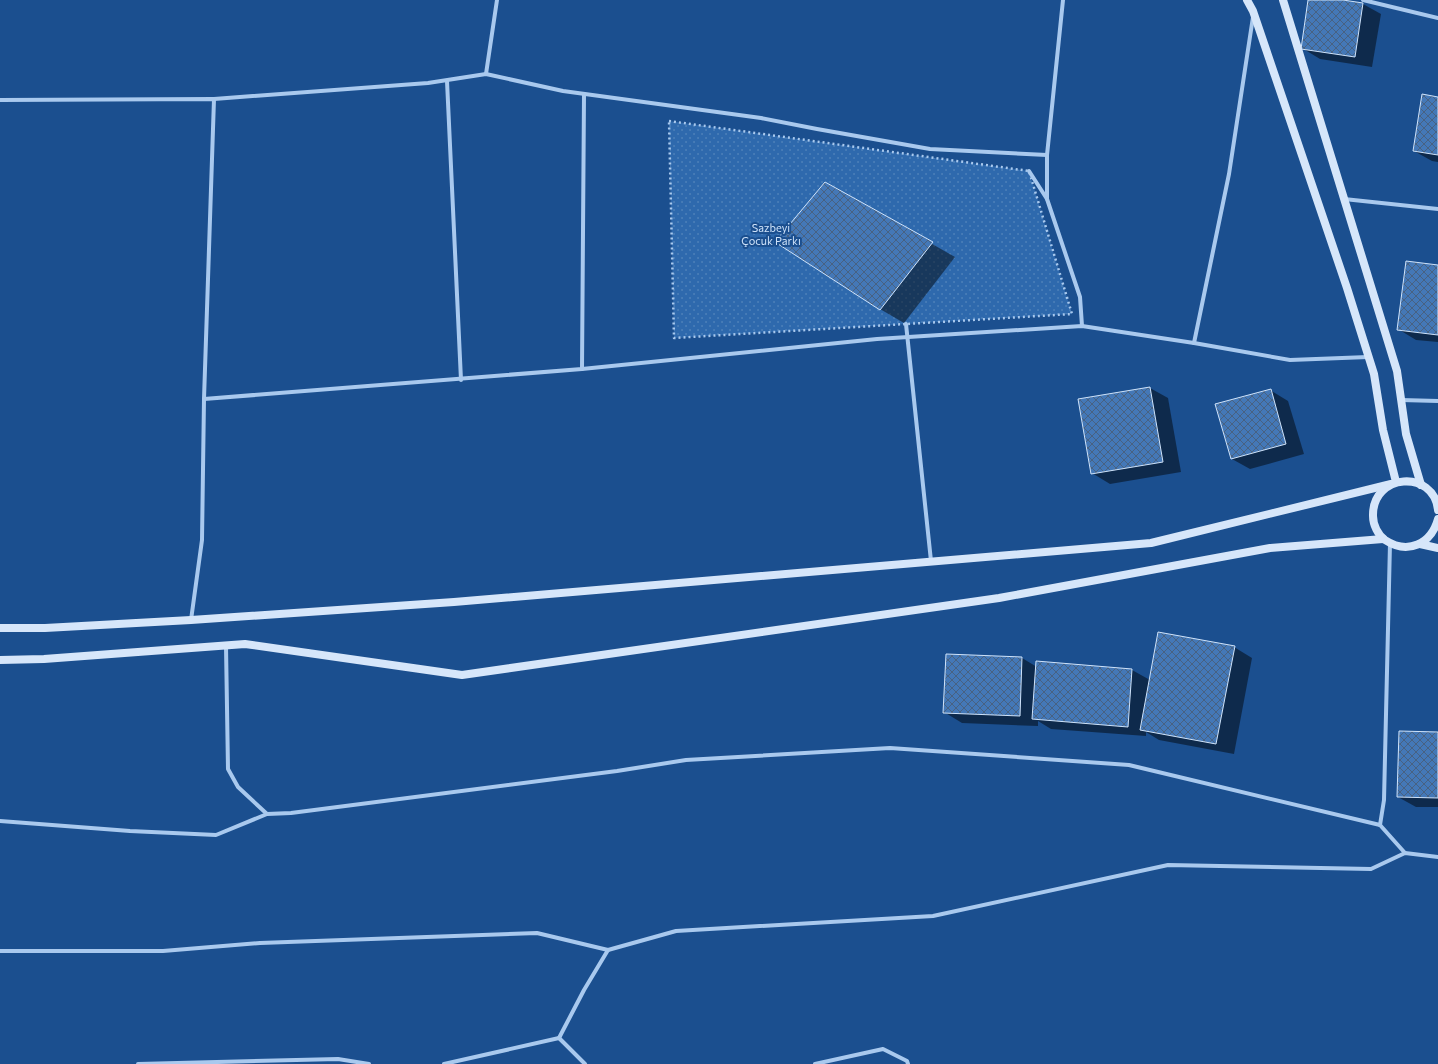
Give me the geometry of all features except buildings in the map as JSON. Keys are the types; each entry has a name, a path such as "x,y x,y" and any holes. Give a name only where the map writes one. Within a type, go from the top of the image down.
{"street":[{"path":"486,74 497,0"},
{"path":"1047,199 1048,155 1063,0"},
{"path":"1248,0 1254,11 1347,288 1374,374 1393,483"},
{"path":"1283,0 1397,371 1406,434 1421,485"},
{"path":"1363,0 1438,18"},
{"path":"1194,343 1229,174 1254,11"},
{"path":"0,100 214,99 447,81 486,74 584,95 760,118 930,149 1048,155"},
{"path":"447,81 461,380"},
{"path":"582,369 584,95"},
{"path":"191,620 202,540 204,399 214,99"},
{"path":"1029,171 1047,199 1080,298 1082,326"},
{"path":"1344,199 1438,210"},
{"path":"906,324 931,561"},
{"path":"204,399 461,380 908,336 1082,326 1194,343 1290,360 1368,357"},
{"path":"1401,400 1438,401"},
{"path":"0,628 45,628 191,620 454,602 1151,543 1404,481 1413,482 1428,490 1436,497 1438,510"},
{"path":"1380,825 1384,800 1387,541 1377,530 1373,520 1373,509 1376,499 1382,490 1393,483"},
{"path":"0,660 44,659 245,644 462,675 999,598 1270,548 1387,541 1400,546 1410,547 1420,544 1429,538 1435,529 1438,520"},
{"path":"1420,544 1438,548"},
{"path":"226,645 228,769 238,787 267,814"},
{"path":"0,821 130,831 216,835 267,814 291,814 617,771 686,760 890,748 1129,765 1380,825 1406,853"},
{"path":"0,951 163,951 260,943 537,933 608,950 676,931 933,916 1168,865 1371,869 1406,853 1438,857"},
{"path":"444,1064 558,1038 608,950"},
{"path":"558,1038 585,1064"},
{"path":"815,1064 883,1049 907,1061 908,1064"},
{"path":"138,1064 338,1059 369,1064"}],"path":[{"path":"669,121 1029,171 1072,314 906,324 674,338 669,121"}],"green space":[{"name":"Sazbeyi Çocuk Parkı","path":"669,121 1029,171 1072,314 674,338"}]}
